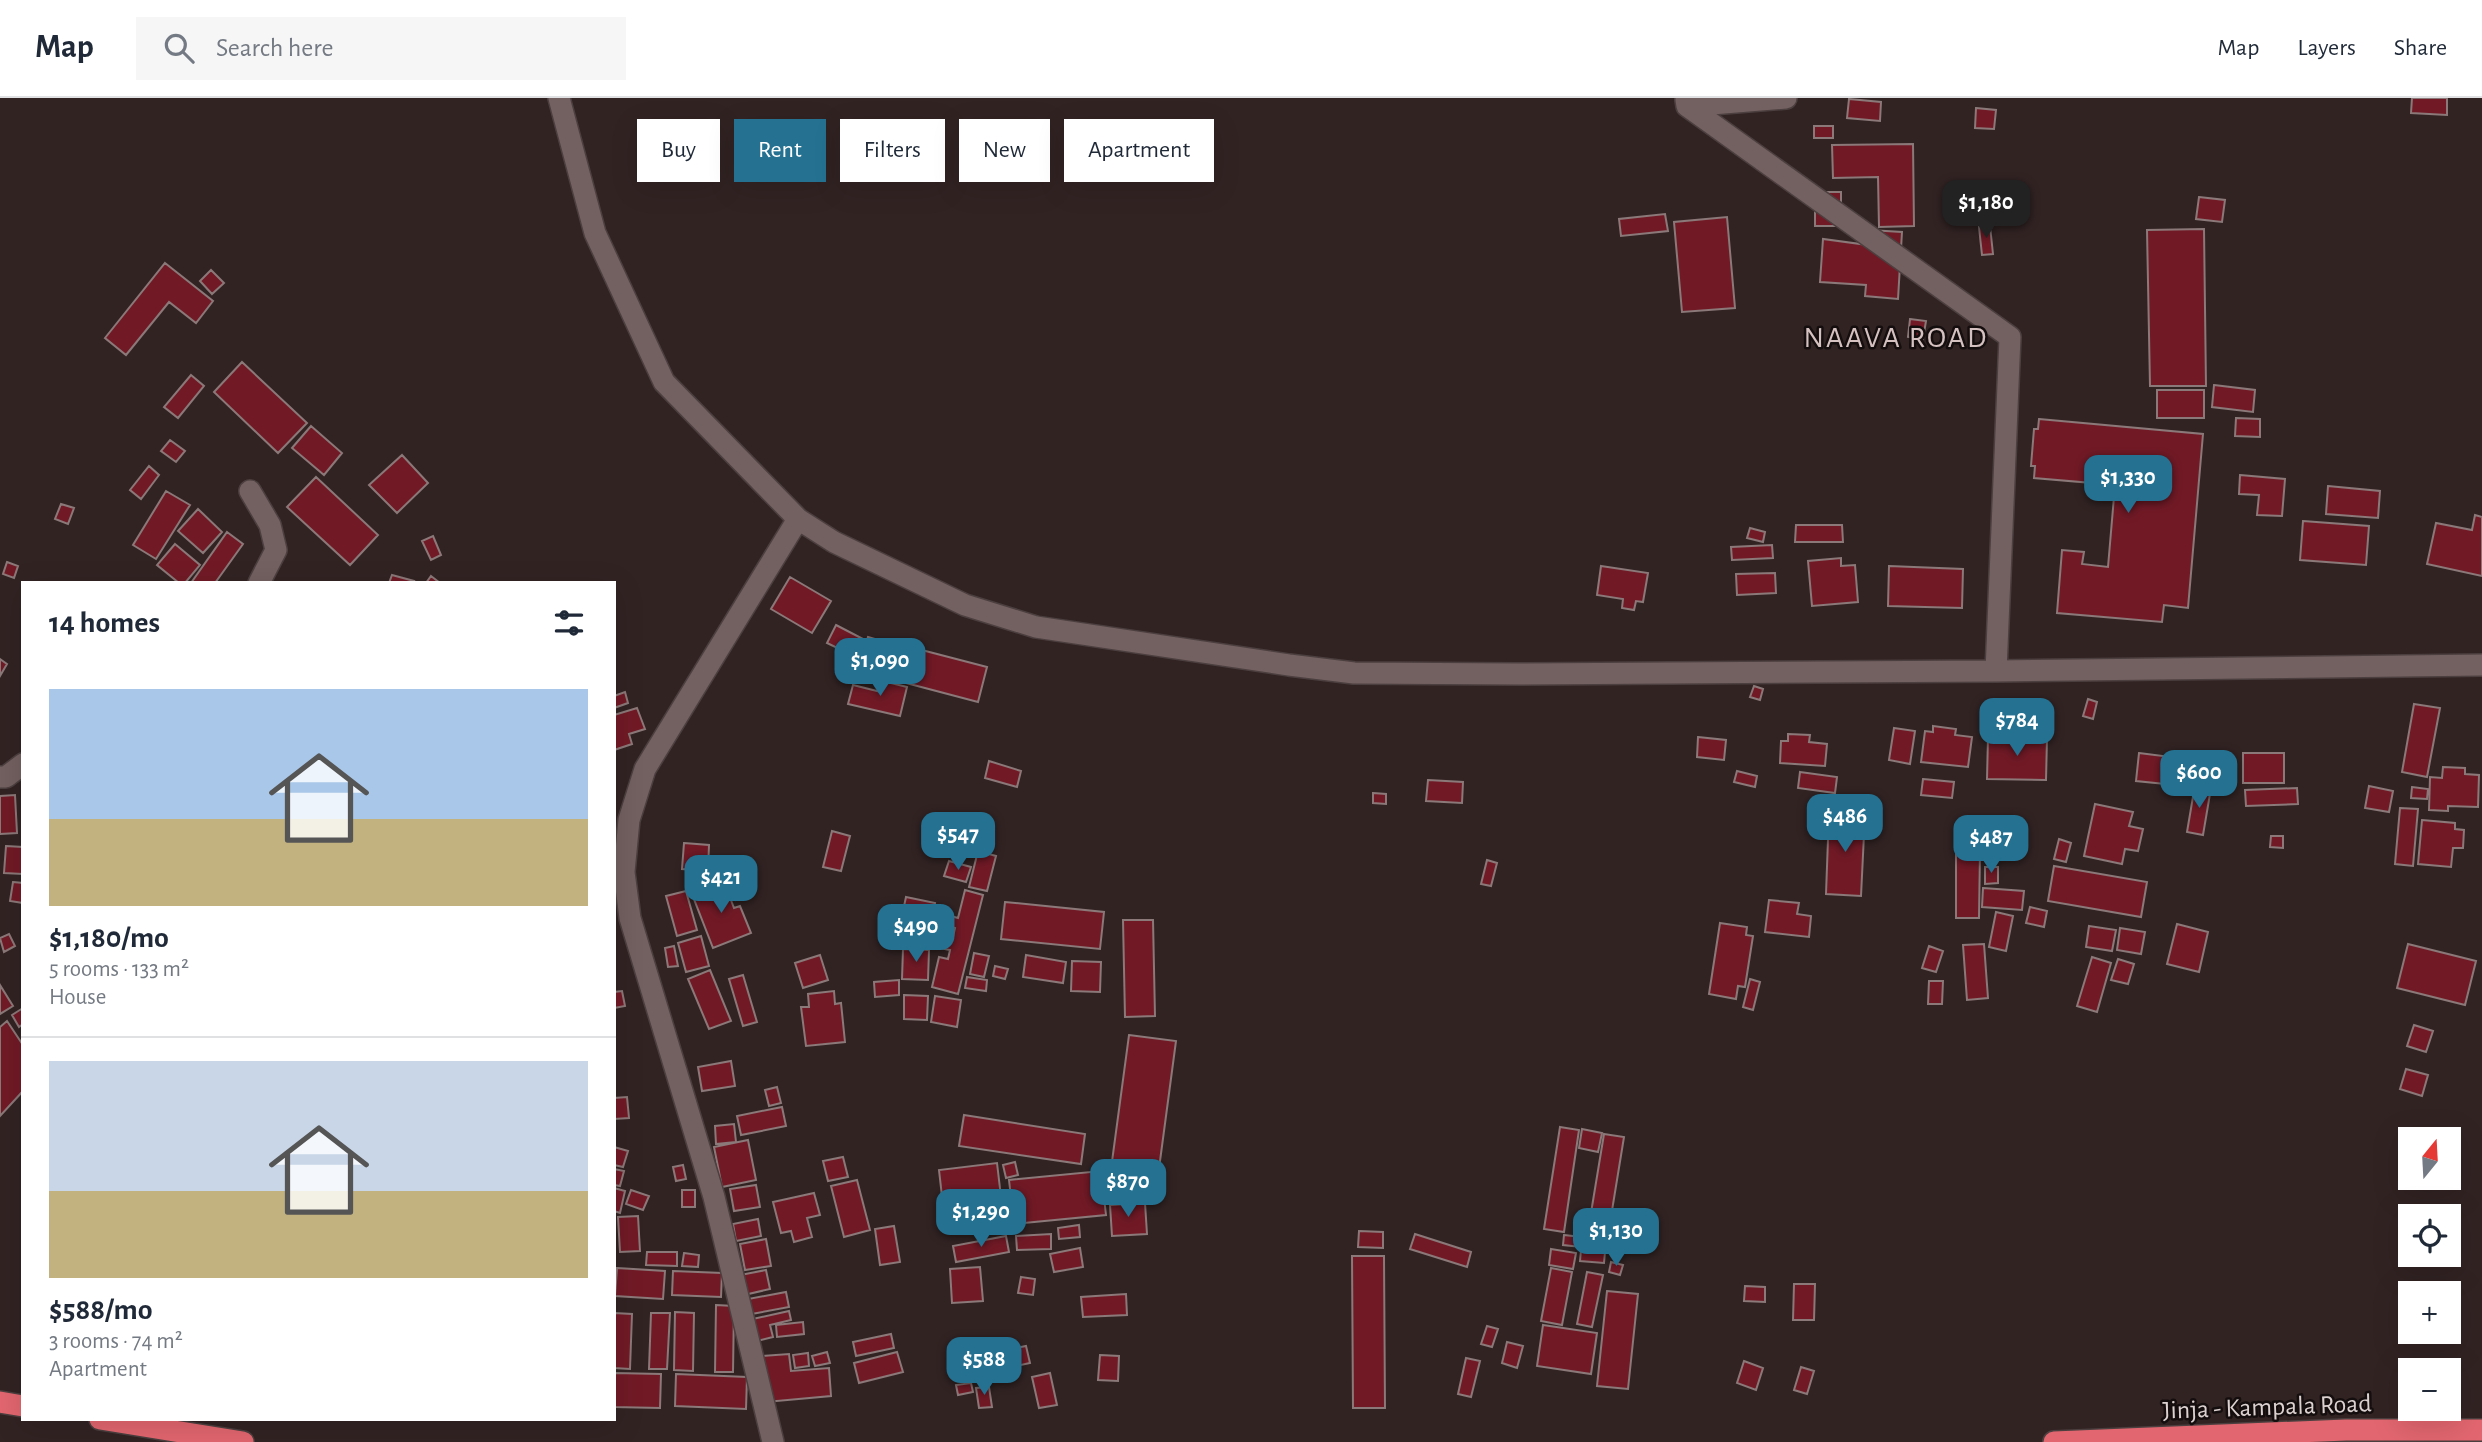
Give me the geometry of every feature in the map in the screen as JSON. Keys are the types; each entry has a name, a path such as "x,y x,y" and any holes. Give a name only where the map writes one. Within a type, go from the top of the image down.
{"highway":[{"path":"0,1402 21,1406"},
{"path":"112,1421 243,1442"},
{"name":"Jinja - Kampala Road","path":"2054,1442 2346,1436 2482,1430"}],"street":[{"path":"559,98 595,233 664,382 798,519 834,542 965,605 1036,627 1354,673 1996,671 2482,665"},
{"path":"1686,102 1786,98"},
{"path":"1686,102 2010,337 1996,671"},
{"path":"250,491 270,524 276,550 260,581"},
{"path":"773,1442 713,1197 630,918 624,872 629,820 645,769 798,519"},
{"path":"0,777 6,777 21,766"}],"building":[{"path":"2412,98 2447,98 2447,115 2411,113"},
{"path":"1849,99 1881,102 1880,121 1847,118"},
{"path":"1976,108 1996,110 1994,129 1975,128"},
{"path":"1814,126 1833,126 1833,138 1814,138"},
{"path":"1913,144 1914,226 1879,227 1878,177 1833,178 1832,145"},
{"path":"1815,192 1841,192 1841,226 1815,226"},
{"path":"2199,197 2225,200 2222,222 2196,219"},
{"path":"1665,214 1668,231 1621,236 1619,219"},
{"path":"1727,217 1735,308 1682,312 1674,222"},
{"path":"1990,226 1993,254 1982,255 1979,227"},
{"path":"2204,229 2206,386 2150,386 2147,230"},
{"path":"1869,230 1902,232 1898,299 1865,296 1866,285 1820,282 1823,239 1868,245"},
{"path":"165,263 213,301 196,323 169,302 126,355 105,338"},
{"path":"211,270 224,283 212,294 200,281"},
{"path":"1910,319 1926,321 1923,339 1908,337"},
{"path":"242,362 307,423 278,453 214,392"},
{"path":"191,375 204,386 178,418 164,407"},
{"path":"2214,385 2255,390 2253,412 2212,407"},
{"path":"2157,390 2204,390 2204,418 2157,418"},
{"path":"2236,418 2260,419 2260,437 2235,436"},
{"path":"2039,419 2203,434 2188,608 2164,605 2162,622 2057,613 2062,550 2084,552 2082,564 2108,567 2115,485 2034,478 2035,466 2031,466 2034,429 2038,429"},
{"path":"311,426 342,453 324,475 292,448"},
{"path":"170,440 185,451 176,462 161,451"},
{"path":"402,455 428,483 397,513 369,485"},
{"path":"149,466 159,475 141,499 130,490"},
{"path":"2240,475 2285,479 2282,516 2257,515 2259,495 2239,494"},
{"path":"316,477 378,535 350,565 287,507"},
{"path":"2328,486 2380,491 2378,518 2326,514"},
{"path":"166,491 190,505 156,559 133,545"},
{"path":"61,504 74,508 68,524 55,519"},
{"path":"198,509 222,532 203,553 178,531"},
{"path":"2475,515 2482,517 2482,576 2427,564 2436,523 2472,530"},
{"path":"2303,521 2369,526 2366,565 2300,560"},
{"path":"1796,525 1842,525 1843,542 1795,542"},
{"path":"1750,528 1765,532 1763,542 1747,538"},
{"path":"227,532 243,544 216,581 192,581"},
{"path":"433,536 441,555 431,560 422,541"},
{"path":"175,544 200,565 187,581 177,581 157,565"},
{"path":"1772,545 1773,558 1732,560 1731,547"},
{"path":"1841,558 1841,566 1855,565 1858,602 1812,606 1808,561"},
{"path":"7,562 18,566 14,578 3,574"},
{"path":"1601,566 1648,573 1643,602 1636,601 1634,610 1622,608 1623,599 1597,595"},
{"path":"1889,566 1963,569 1962,608 1888,606"},
{"path":"1775,573 1776,593 1737,595 1736,574"},
{"path":"392,575 414,581 390,581"},
{"path":"790,577 831,601 812,633 771,609"},
{"path":"836,625 863,639 854,656 827,643"},
{"path":"868,637 909,649 900,682 859,670"},
{"path":"914,648 987,667 978,702 906,683"},
{"path":"0,659 7,664 0,676"},
{"path":"883,681 907,687 900,716 848,704 853,685 881,692"},
{"path":"1754,686 1763,689 1760,700 1750,697"},
{"path":"625,692 628,703 616,707 616,695"},
{"path":"2088,699 2097,702 2093,719 2083,716"},
{"path":"2414,704 2440,708 2427,777 2402,772"},
{"path":"637,708 645,729 629,734 632,744 616,749 616,714"},
{"path":"1933,726 1956,729 1955,735 1972,737 1968,767 1921,762 1925,731 1933,732"},
{"path":"1894,728 1915,731 1910,764 1889,760"},
{"path":"1788,734 1810,735 1809,742 1827,744 1825,766 1780,763 1781,741 1788,741"},
{"path":"1698,737 1726,740 1724,760 1697,757"},
{"path":"1988,737 2047,738 2046,780 1987,779"},
{"path":"2195,752 2230,753 2229,779 2195,777"},
{"path":"2139,753 2179,758 2175,785 2136,781"},
{"path":"2243,753 2284,753 2284,783 2243,783"},
{"path":"989,761 1021,771 1017,787 985,778"},
{"path":"2443,767 2465,768 2465,774 2479,775 2478,807 2448,806 2448,811 2429,810 2430,777 2442,778"},
{"path":"1737,771 1757,776 1755,787 1734,782"},
{"path":"1800,772 1837,777 1835,793 1798,788"},
{"path":"1923,779 1954,782 1952,798 1921,795"},
{"path":"1428,780 1463,782 1462,803 1426,801"},
{"path":"2195,785 2211,788 2203,835 2187,832"},
{"path":"2369,786 2393,791 2389,812 2365,808"},
{"path":"2412,787 2428,789 2427,799 2411,798"},
{"path":"2297,788 2298,804 2246,806 2245,790"},
{"path":"1373,793 1386,794 1386,804 1373,803"},
{"path":"15,795 17,833 0,834 0,796"},
{"path":"2095,804 2133,812 2129,826 2143,829 2138,851 2125,849 2122,864 2084,856"},
{"path":"2400,808 2418,809 2413,866 2395,864"},
{"path":"1829,812 1865,814 1861,896 1826,894"},
{"path":"2422,820 2455,823 2455,829 2464,830 2463,848 2453,848 2451,867 2418,864"},
{"path":"832,831 850,836 841,871 823,867"},
{"path":"2271,836 2283,836 2283,848 2270,847"},
{"path":"2059,839 2071,843 2066,862 2054,859"},
{"path":"684,843 709,845 708,871 682,869"},
{"path":"6,846 21,847 21,874 4,873"},
{"path":"978,851 996,856 987,891 969,887"},
{"path":"1956,851 1980,851 1979,918 1956,918"},
{"path":"1487,860 1497,863 1491,886 1481,884"},
{"path":"949,861 971,867 966,882 944,876"},
{"path":"2054,866 2147,882 2141,917 2048,901"},
{"path":"1985,867 1998,867 1998,883 1985,884"},
{"path":"739,876 747,896 736,900 728,880"},
{"path":"703,879 705,886 691,891 689,883"},
{"path":"13,882 21,883 21,903 10,901"},
{"path":"724,882 734,908 740,906 751,933 713,948 692,894"},
{"path":"1983,888 2024,891 2022,910 1982,907"},
{"path":"965,890 983,895 958,994 932,987 939,957 948,959 950,950 939,948 943,934 953,937 955,928 944,926 947,915 958,918"},
{"path":"686,891 697,930 677,936 666,896"},
{"path":"906,897 935,903 932,918 903,911"},
{"path":"1769,900 1799,903 1797,914 1811,916 1809,937 1765,932"},
{"path":"1005,902 1104,912 1100,949 1001,939"},
{"path":"2030,907 2047,911 2044,927 2026,923"},
{"path":"1996,912 2013,916 2006,951 1989,947"},
{"path":"1123,920 1153,920 1155,1016 1125,1017"},
{"path":"1720,923 1747,927 1746,935 1753,936 1745,987 1738,986 1736,999 1709,994"},
{"path":"2177,924 2208,932 2199,972 2167,964"},
{"path":"2089,926 2116,930 2112,951 2086,947"},
{"path":"2120,928 2145,932 2141,954 2117,950"},
{"path":"9,934 15,946 4,952 0,938"},
{"path":"701,936 709,966 686,972 678,943"},
{"path":"1984,944 1988,998 1967,1000 1963,945"},
{"path":"2408,944 2476,961 2465,1005 2397,988"},
{"path":"674,946 678,966 668,967 665,948"},
{"path":"1929,946 1943,951 1936,972 1922,968"},
{"path":"903,949 929,950 928,980 902,979"},
{"path":"974,953 989,956 984,977 970,974"},
{"path":"820,955 828,980 803,988 795,963"},
{"path":"1026,955 1066,962 1063,983 1023,977"},
{"path":"2092,957 2111,963 2097,1012 2077,1006"},
{"path":"2118,959 2134,964 2128,984 2111,980"},
{"path":"1072,961 1101,962 1100,992 1071,991"},
{"path":"995,966 1008,969 1005,979 993,976"},
{"path":"710,970 731,1021 709,1029 688,979"},
{"path":"743,975 757,1022 743,1026 729,979"},
{"path":"967,977 987,980 986,991 965,988"},
{"path":"1750,979 1760,982 1753,1010 1743,1007"},
{"path":"899,980 899,995 875,997 874,982"},
{"path":"1929,981 1943,981 1942,1004 1928,1004"},
{"path":"0,985 13,1006 0,1014"},
{"path":"622,991 625,1006 616,1008 616,992"},
{"path":"834,991 835,1004 841,1003 845,1042 806,1046 801,1007 809,1007 808,994"},
{"path":"904,995 928,996 927,1020 904,1019"},
{"path":"935,996 961,1000 957,1027 931,1022"},
{"path":"21,1009 19,1027 12,1015"},
{"path":"7,1021 21,1042 21,1093 0,1116 0,1027"},
{"path":"2414,1025 2433,1031 2426,1052 2407,1046"},
{"path":"1129,1035 1176,1041 1158,1176 1111,1169"},
{"path":"731,1061 735,1086 702,1091 698,1067"},
{"path":"2406,1069 2428,1075 2422,1096 2400,1089"},
{"path":"777,1087 781,1103 769,1106 765,1090"},
{"path":"627,1097 629,1118 616,1119 616,1098"},
{"path":"782,1107 786,1126 741,1135 737,1116"},
{"path":"964,1115 1085,1134 1081,1164 959,1146"},
{"path":"734,1124 736,1142 716,1144 715,1126"},
{"path":"1560,1127 1579,1130 1564,1232 1544,1229"},
{"path":"1582,1129 1602,1133 1598,1152 1579,1148"},
{"path":"1604,1134 1624,1137 1609,1229 1589,1225"},
{"path":"748,1140 756,1180 722,1187 714,1147"},
{"path":"616,1148 628,1151 623,1167 616,1165"},
{"path":"843,1157 848,1177 828,1181 823,1161"},
{"path":"1015,1162 1018,1175 1006,1178 1003,1165"},
{"path":"997,1163 1001,1197 943,1205 939,1170"},
{"path":"683,1165 686,1179 676,1181 673,1167"},
{"path":"616,1169 624,1171 620,1186 616,1185"},
{"path":"1101,1171 1106,1215 1014,1224 1009,1180"},
{"path":"1132,1178 1134,1198 1109,1199 1108,1180"},
{"path":"857,1180 870,1230 844,1237 831,1186"},
{"path":"1152,1184 1154,1198 1141,1200 1139,1186"},
{"path":"756,1185 760,1207 734,1211 730,1189"},
{"path":"616,1189 625,1191 620,1213 616,1212"},
{"path":"631,1190 649,1196 643,1210 626,1204"},
{"path":"682,1190 695,1190 695,1207 682,1207"},
{"path":"814,1193 820,1215 807,1218 812,1237 794,1242 791,1231 781,1233 773,1202"},
{"path":"1145,1203 1147,1234 1112,1236 1110,1205"},
{"path":"638,1216 640,1251 620,1252 618,1217"},
{"path":"758,1219 761,1236 736,1241 733,1224"},
{"path":"1079,1225 1080,1237 1059,1239 1058,1228"},
{"path":"894,1226 900,1262 880,1265 875,1229"},
{"path":"1359,1231 1383,1232 1383,1248 1358,1247"},
{"path":"1051,1234 1051,1249 1017,1250 1016,1236"},
{"path":"1415,1234 1471,1252 1467,1267 1410,1249"},
{"path":"1564,1235 1581,1237 1581,1247 1563,1245"},
{"path":"1592,1235 1608,1237 1607,1248 1591,1246"},
{"path":"1006,1236 1009,1252 956,1262 953,1246"},
{"path":"766,1239 771,1266 745,1270 740,1244"},
{"path":"1080,1248 1083,1267 1054,1272 1050,1254"},
{"path":"1551,1249 1576,1253 1573,1269 1549,1265"},
{"path":"1581,1250 1605,1252 1604,1263 1580,1261"},
{"path":"647,1252 677,1252 677,1266 646,1265"},
{"path":"684,1253 699,1255 698,1267 682,1266"},
{"path":"1352,1256 1384,1256 1385,1408 1353,1408"},
{"path":"1611,1262 1623,1265 1620,1275 1609,1272"},
{"path":"980,1267 983,1301 952,1303 950,1269"},
{"path":"617,1268 665,1271 663,1299 616,1296"},
{"path":"1551,1268 1572,1272 1562,1325 1541,1321"},
{"path":"766,1270 770,1289 744,1295 740,1275"},
{"path":"673,1271 722,1273 721,1297 672,1295"},
{"path":"1587,1272 1603,1275 1592,1327 1577,1324"},
{"path":"1021,1277 1035,1279 1033,1295 1018,1293"},
{"path":"1794,1284 1815,1284 1814,1320 1793,1320"},
{"path":"1745,1286 1765,1287 1765,1302 1744,1301"},
{"path":"1607,1291 1638,1294 1628,1389 1597,1386"},
{"path":"786,1292 789,1307 746,1315 743,1300"},
{"path":"1126,1294 1127,1315 1083,1317 1081,1297"},
{"path":"716,1305 734,1306 733,1372 715,1372"},
{"path":"789,1311 791,1320 770,1325 773,1337 753,1342 748,1320"},
{"path":"675,1312 694,1313 693,1371 674,1370"},
{"path":"616,1313 632,1314 630,1369 616,1368"},
{"path":"651,1313 670,1313 667,1369 649,1369"},
{"path":"803,1322 804,1334 777,1337 776,1325"},
{"path":"1543,1325 1597,1333 1591,1374 1537,1366"},
{"path":"1487,1326 1498,1329 1492,1347 1481,1344"},
{"path":"891,1334 894,1348 856,1356 853,1342"},
{"path":"1507,1342 1523,1346 1517,1368 1502,1363"},
{"path":"1026,1346 1030,1363 971,1376 967,1358"},
{"path":"827,1352 830,1363 815,1366 812,1356"},
{"path":"897,1352 903,1372 859,1383 854,1363"},
{"path":"808,1353 809,1366 795,1368 793,1355"},
{"path":"789,1354 791,1371 829,1368 831,1396 766,1402 762,1356"},
{"path":"1100,1355 1119,1356 1118,1381 1098,1380"},
{"path":"1466,1358 1480,1361 1471,1397 1458,1394"},
{"path":"1744,1361 1763,1368 1756,1390 1737,1383"},
{"path":"1801,1367 1814,1371 1807,1394 1794,1390"},
{"path":"616,1373 661,1374 660,1408 616,1407"},
{"path":"1050,1373 1057,1405 1039,1408 1032,1377"},
{"path":"676,1374 747,1377 746,1409 675,1406"},
{"path":"971,1383 973,1392 958,1395 956,1385"},
{"path":"989,1387 992,1407 979,1408 976,1388"}],"district":[{"name":"NAAVA ROAD","path":"1896,337"}]}
